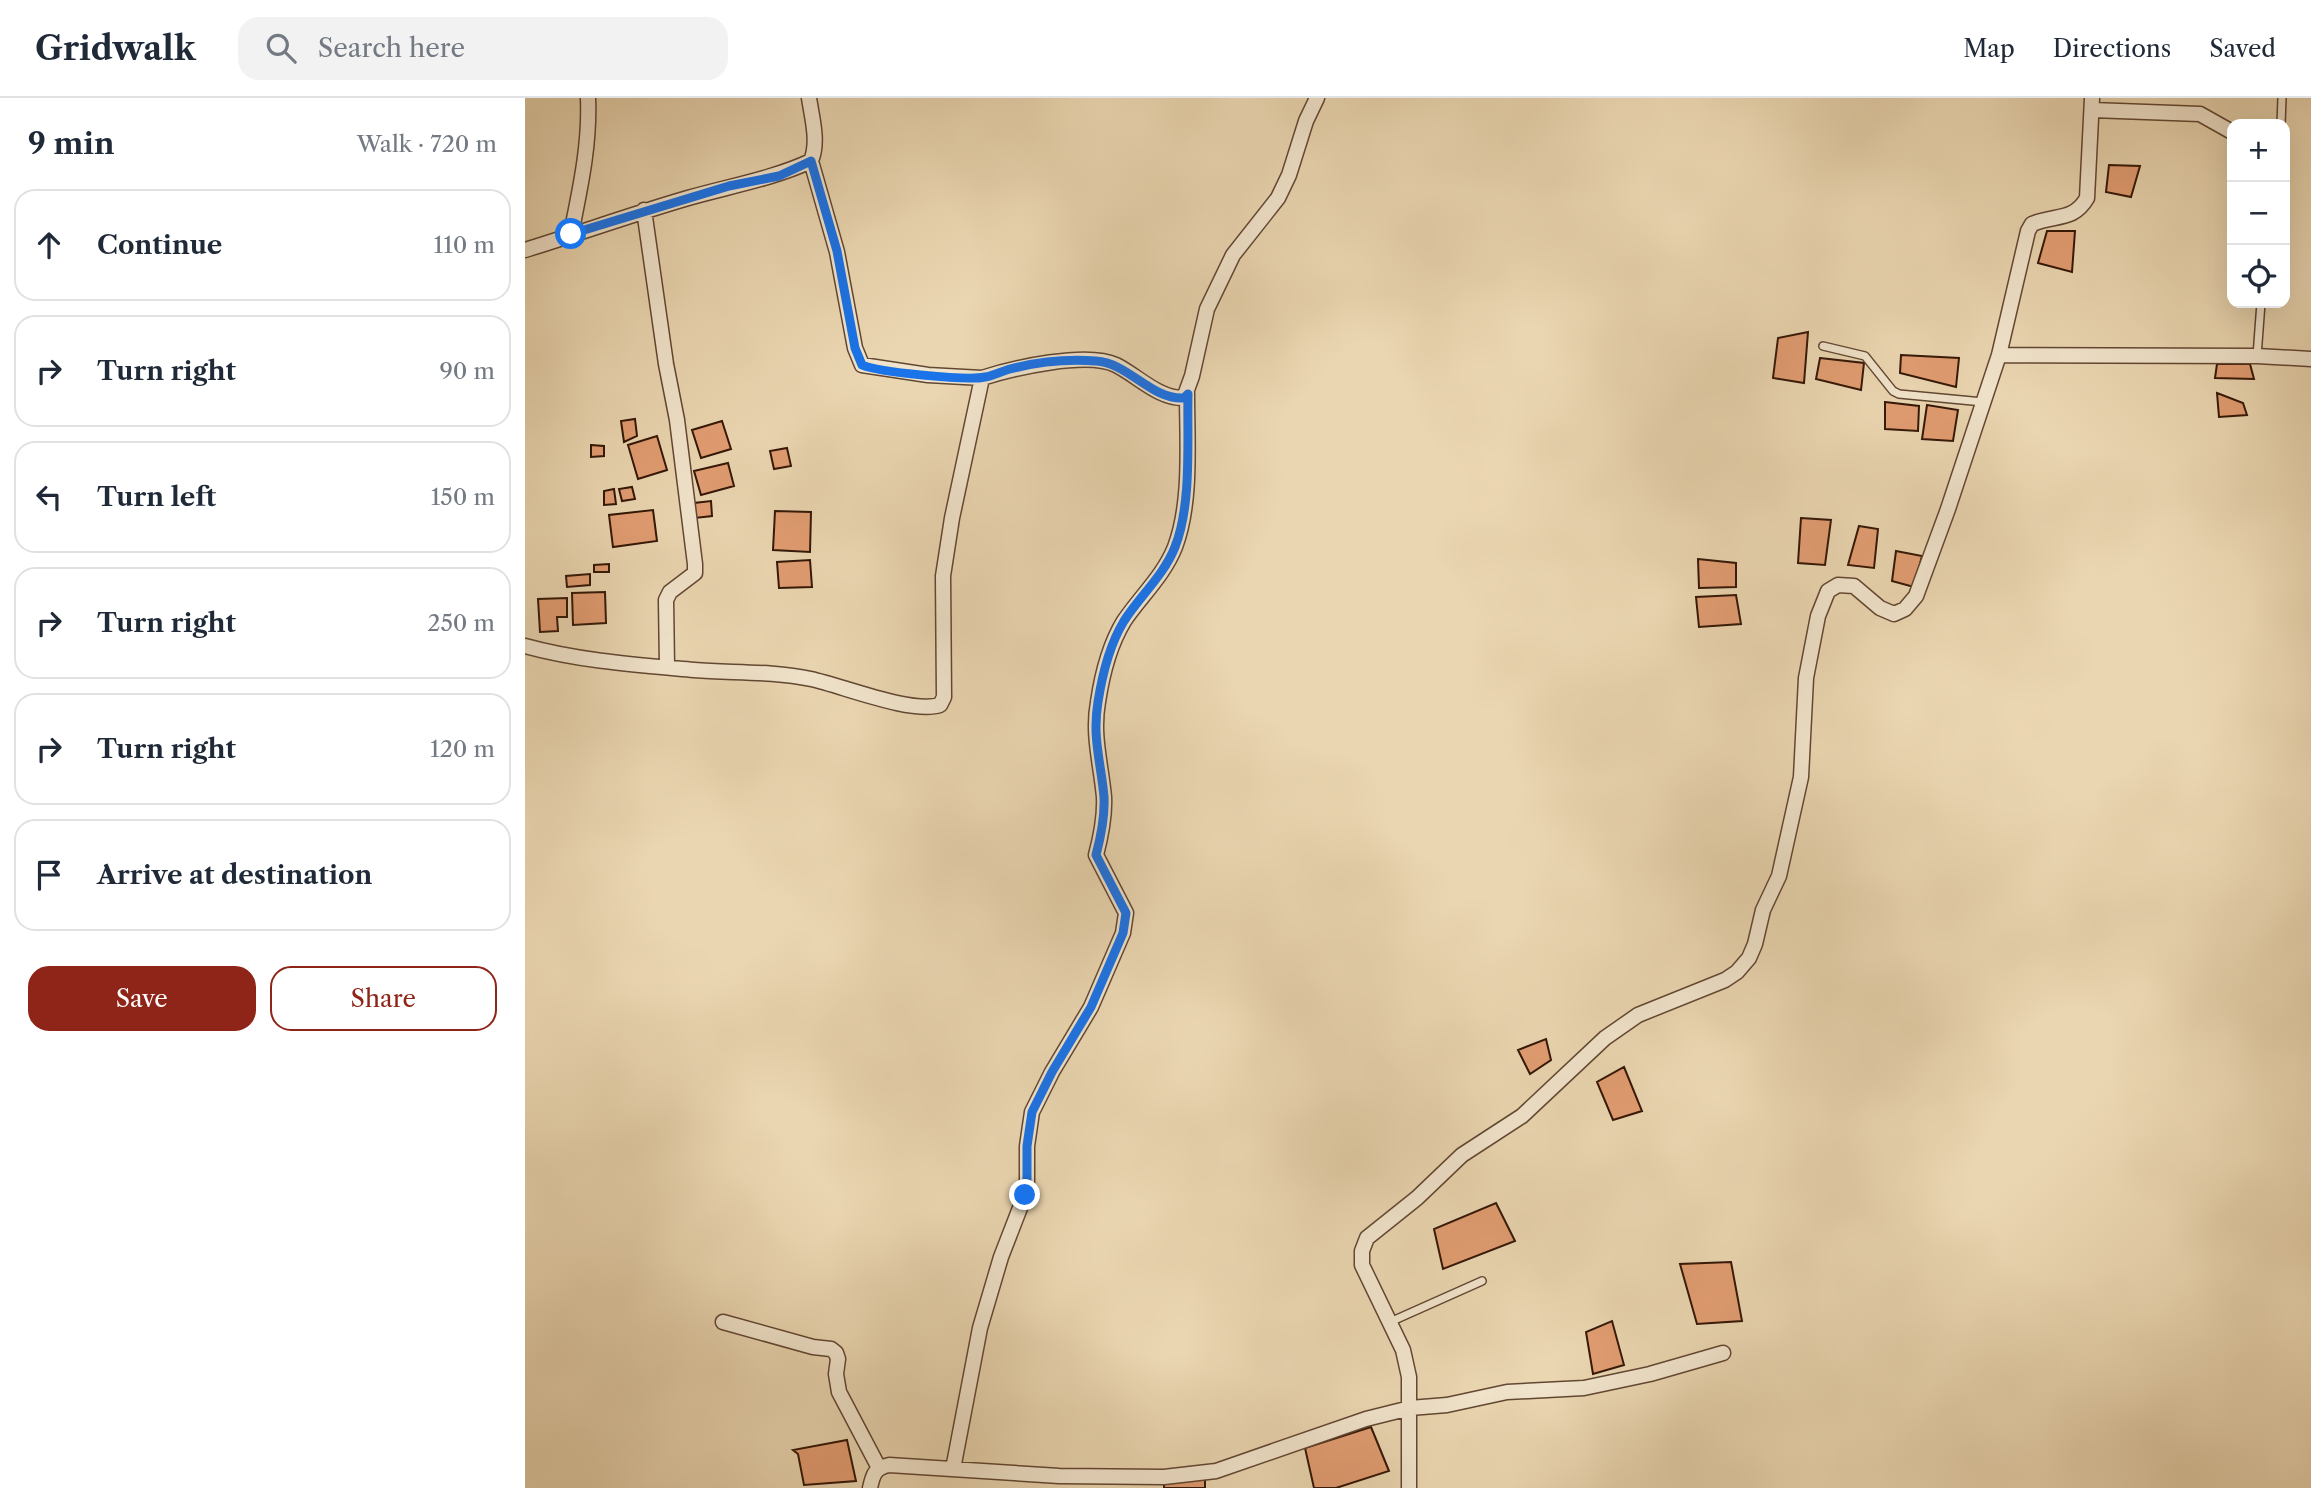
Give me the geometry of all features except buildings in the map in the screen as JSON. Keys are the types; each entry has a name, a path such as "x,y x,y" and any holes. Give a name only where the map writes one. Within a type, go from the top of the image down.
{"street":[{"path":"571,234 586,154 588,98"},
{"path":"810,98 815,152 811,161 837,251 855,348 862,365 928,375 982,378 1013,368 1065,361 1096,361 1114,364 1160,392 1179,398 1188,394"},
{"path":"953,1469 979,1328 1001,1257 1025,1195 1027,1146 1032,1112 1052,1072 1091,1007 1123,933 1126,913 1096,855 1102,832 1104,798 1094,734 1106,664 1123,624 1164,570 1183,520 1188,394 1207,309 1233,255 1277,198 1289,175 1306,121 1317,98"},
{"path":"1409,1488 1409,1377 1403,1350 1362,1265 1362,1251 1367,1238 1417,1198 1462,1155 1522,1116 1605,1038 1637,1015 1725,979 1737,972 1749,958 1763,910 1779,876 1801,777 1806,678 1818,616 1828,591 1838,586 1854,586 1880,608 1894,614 1905,609 1916,596 2000,355 2032,224 2042,219 2073,214 2087,198 2092,104 2200,114 2227,129"},
{"path":"525,250 729,186 779,176 811,161"},
{"path":"644,211 666,364 677,420 695,564 695,573 670,592 666,600 667,667"},
{"path":"2000,355 2257,356 2311,359"},
{"path":"525,646 551,653 667,667 789,675 838,685 908,705 932,708 940,705 944,697 943,576 952,518 982,378"},
{"path":"723,1322 813,1347 831,1349 836,1353 839,1392 879,1468"},
{"path":"870,1488 873,1474 879,1468 889,1465 1059,1476 1164,1477 1216,1471 1366,1419 1410,1408 1447,1405 1507,1392 1584,1388 1650,1374 1723,1353"}],"lane":[{"path":"2281,119 2282,98"},
{"path":"2257,356 2260,308"},
{"path":"1823,346 1865,356 1893,391 1899,394 1984,402"},
{"path":"1390,1322 1482,1281"}],"route":[{"path":"571,234 729,186 779,176 811,161 837,251 855,348 862,365 928,375 982,378 1013,368 1065,361 1096,361 1114,364 1160,392 1179,398 1188,394 1183,520 1175,547 1164,570 1123,624 1106,664 1094,734 1104,798 1102,832 1096,855 1126,913 1123,933 1091,1007 1052,1072 1032,1112 1027,1146 1025,1195"}]}
